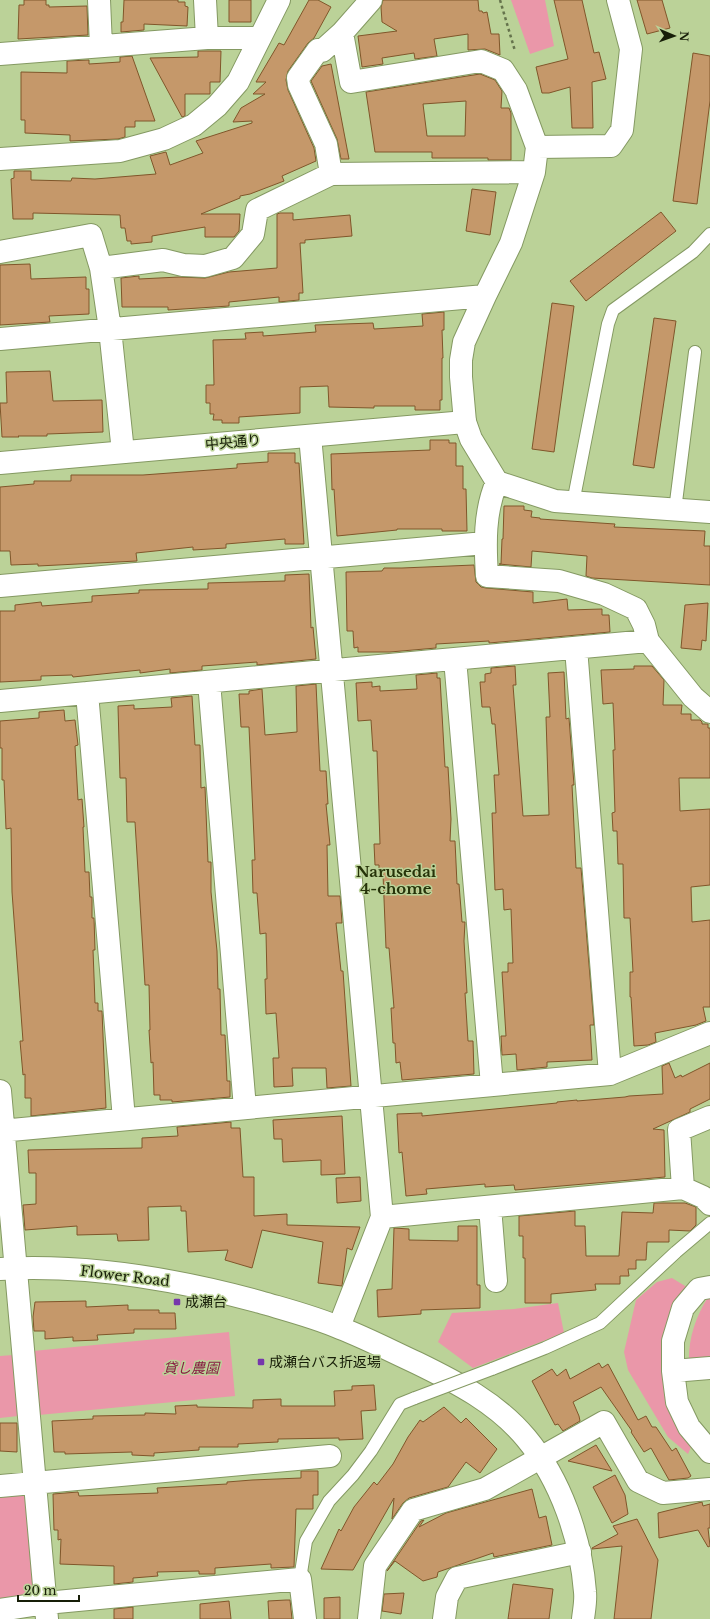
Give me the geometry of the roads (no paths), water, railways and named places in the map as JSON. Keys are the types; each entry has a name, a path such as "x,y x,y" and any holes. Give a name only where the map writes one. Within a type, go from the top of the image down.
{"street":[{"path":"99,0 101,46"},
{"path":"205,0 207,38"},
{"path":"0,159 120,151 164,139 194,124 217,106 238,82 279,0"},
{"path":"331,174 326,144 298,85 298,78 318,50 322,50 342,33 371,0"},
{"path":"536,147 612,146 622,130 631,48 618,0"},
{"path":"342,33 351,82 481,60 504,70 516,90 536,147 534,172 511,243 464,342 461,377 465,422 471,439 497,482 555,501 710,512"},
{"path":"0,54 207,38 259,38"},
{"path":"101,268 163,260 183,265 205,266 233,258 253,234 257,210 331,174 534,172"},
{"path":"0,252 91,235 101,268 110,329 123,452"},
{"path":"0,339 485,296"},
{"name":"中央通り","path":"0,463 465,422"},
{"path":"310,436 382,1217 339,1327"},
{"path":"497,482 491,494 484,543 487,576 559,581 604,594 636,610 644,625 648,641 693,697 710,712"},
{"path":"0,586 484,543"},
{"path":"0,701 648,641"},
{"path":"576,648 610,1074"},
{"path":"455,659 492,1085"},
{"path":"209,682 245,1108"},
{"path":"87,693 124,1119"},
{"path":"2,1131 610,1074 710,1033"},
{"path":"0,1092 8,1268 35,1483 47,1611"},
{"path":"683,1188 679,1130 710,1117"},
{"path":"382,1217 683,1188 703,1197 710,1204"},
{"path":"490,1207 496,1282"},
{"name":"Flower Road","path":"8,1268 63,1269 100,1272 173,1282 231,1294 339,1327 432,1370 479,1397 507,1418 526,1437 540,1456 562,1499 580,1552 585,1594 583,1619"},
{"path":"710,1287 699,1289 683,1308 673,1341 673,1372 677,1402 689,1427 710,1452"},
{"path":"673,1372 710,1368"},
{"path":"370,1619 375,1566 413,1510 485,1489 540,1456 604,1422 638,1481 663,1493 710,1489"},
{"path":"0,1486 330,1456"},
{"path":"444,1619 447,1597 457,1578 580,1552"},
{"path":"0,1610 47,1611 300,1579 305,1619"}],"lane":[{"path":"573,503 608,324 613,310 693,252 710,234"},
{"path":"675,510 694,352"},
{"path":"300,1579 306,1541 329,1501 352,1476 366,1457 400,1404 545,1348 600,1323 676,1252 710,1224"}],"place":[{"name":"成瀬台","path":"177,1302"},
{"name":"成瀬台バス折返場","path":"261,1362"}],"district":[{"name":"Narusedai 4-chome","path":"396,880"}],"park label":[{"name":"貸し農園","path":"191,1368"}]}
